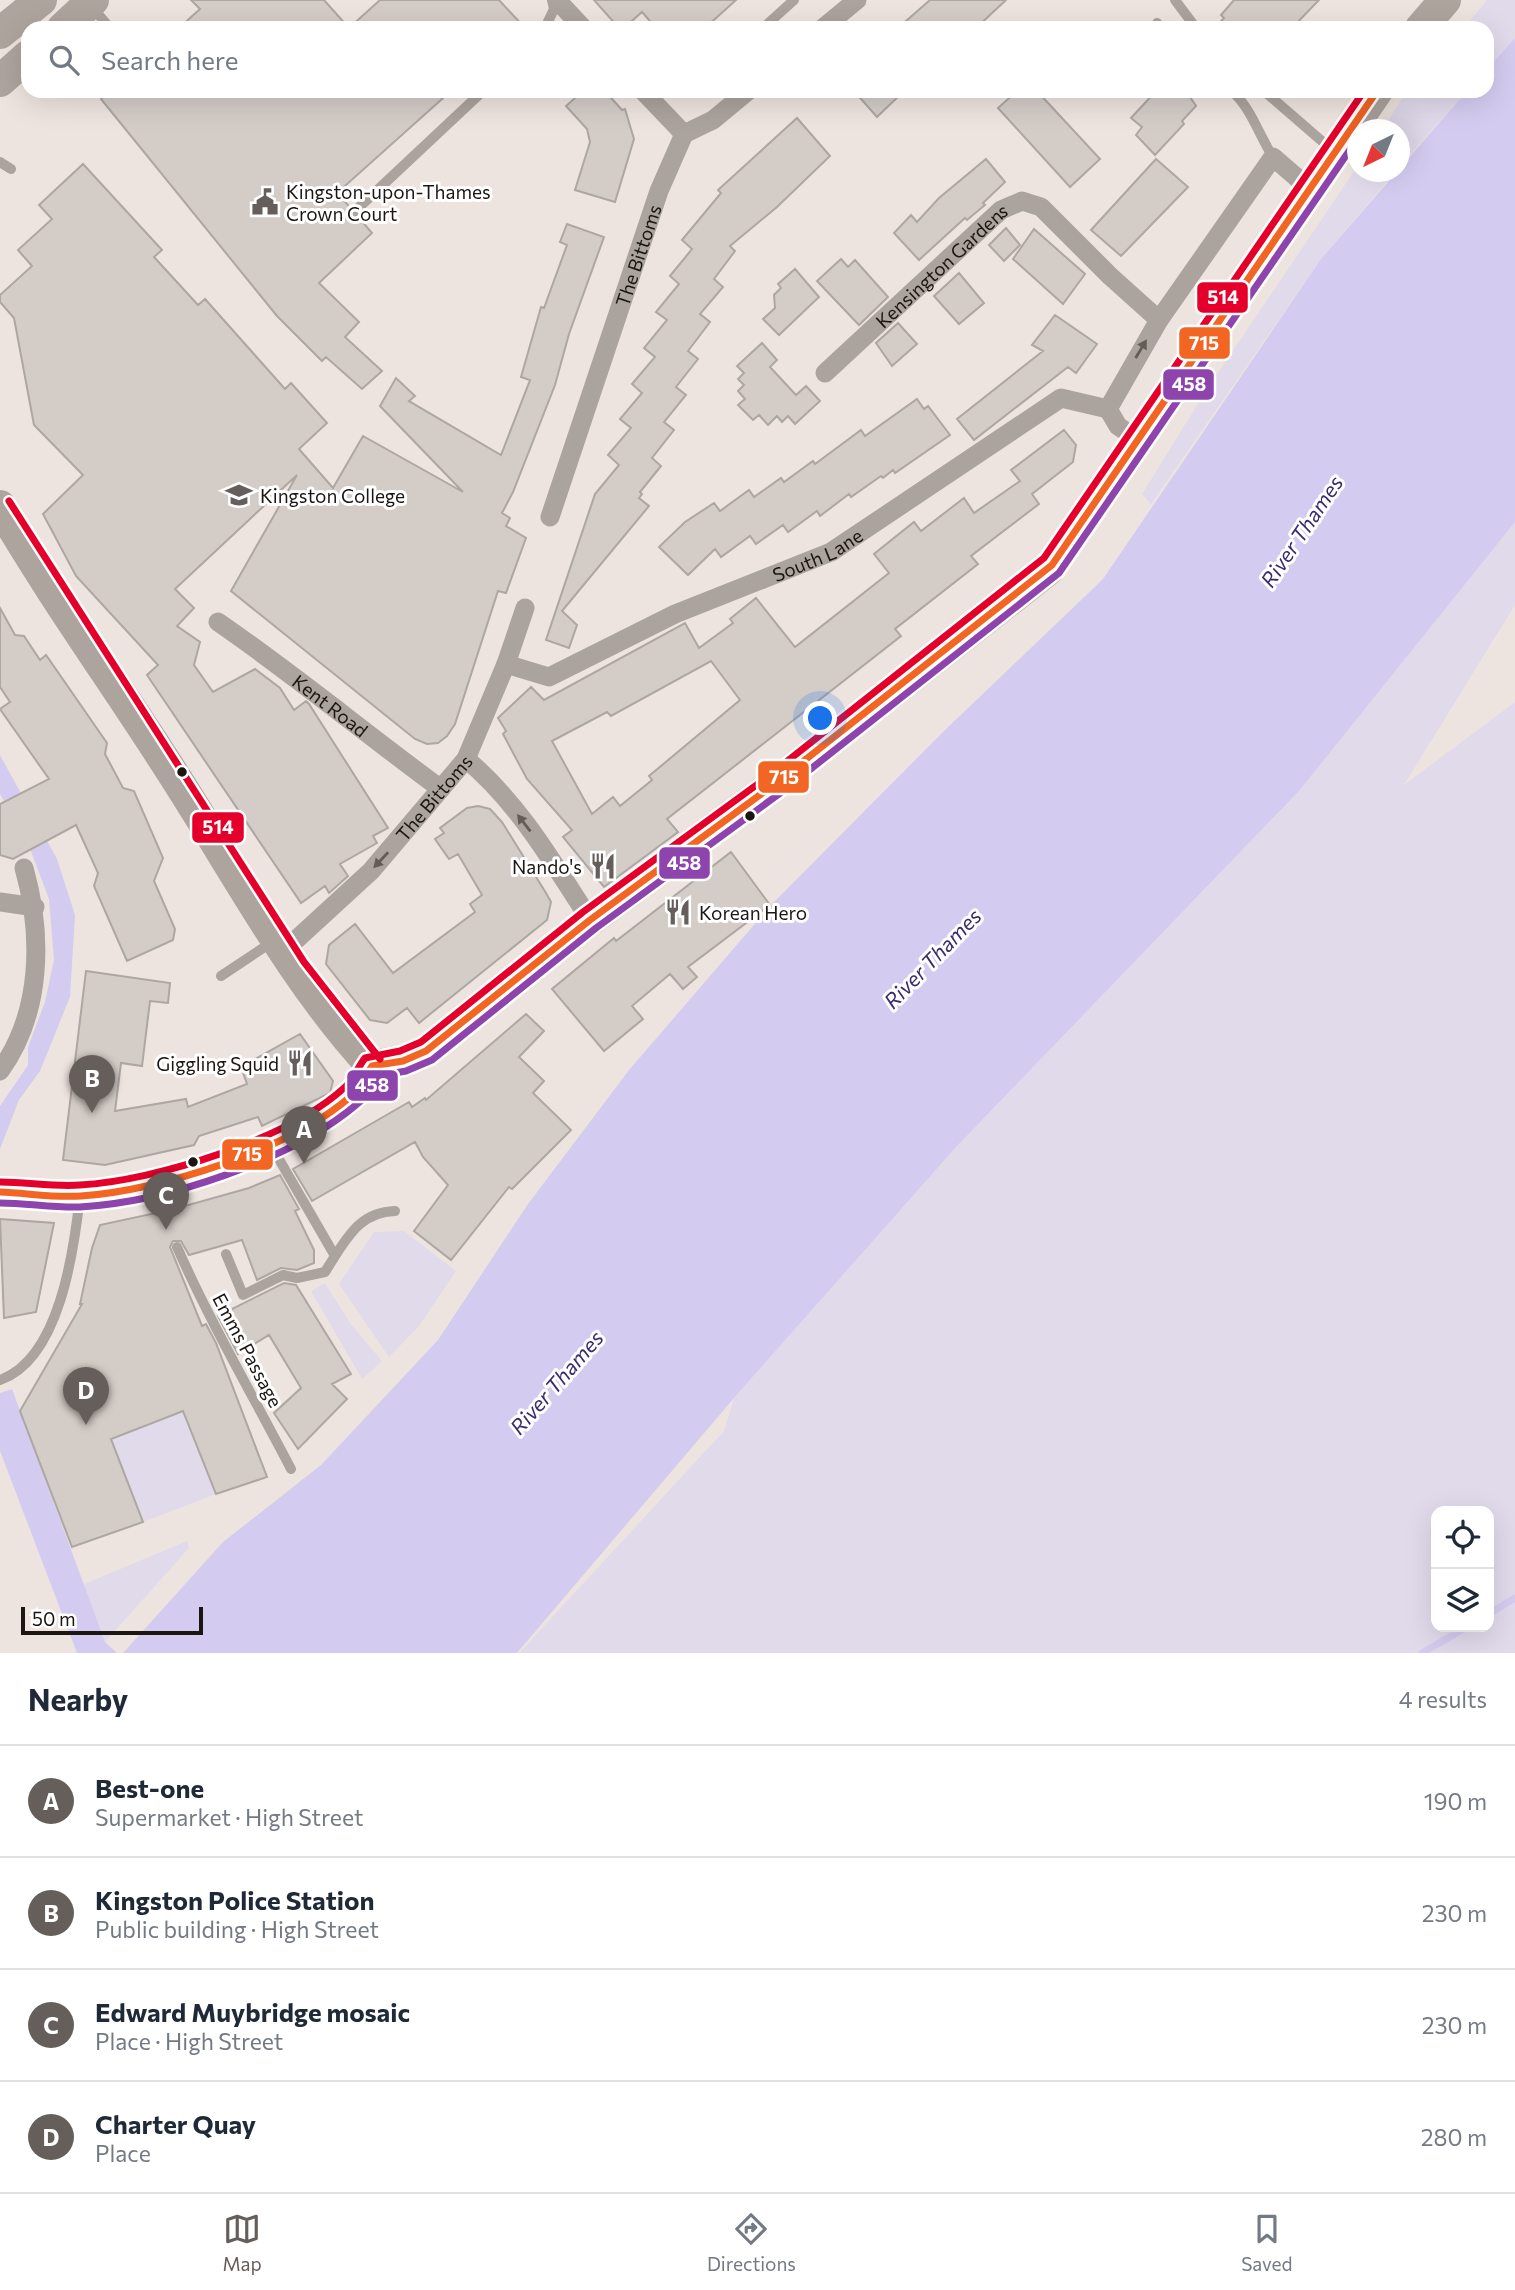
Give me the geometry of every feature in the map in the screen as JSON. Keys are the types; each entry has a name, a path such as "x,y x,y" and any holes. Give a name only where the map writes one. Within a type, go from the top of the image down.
{"main road":[{"path":"0,33 41,0"},
{"path":"1427,21 1445,0"},
{"path":"71,21 91,2"},
{"path":"0,81 21,62"},
{"path":"0,506 49,587 328,1016 372,1066 403,1061 426,1051 590,920 772,786 1049,569 1372,98"}],"street":[{"path":"554,0 576,21"},
{"path":"832,21 857,0"},
{"path":"650,98 684,134 713,120 740,98"},
{"name":"The Bittoms","path":"550,517 659,191 684,134"},
{"path":"1137,439 1118,426 1108,409 1158,320 1273,157 1310,189"},
{"name":"Kensington Gardens","path":"825,373 1002,210 1023,201 1041,206 1158,320"},
{"name":"South Lane","path":"506,664 549,677 675,614 831,552 1061,398 1108,409"},
{"name":"The Bittoms","path":"282,944 371,871 467,760 506,664 525,608"},
{"name":"Kent Road","path":"218,622 280,664 346,719 441,789"},
{"path":"467,760 489,778 522,820 590,920"},
{"path":"0,1071 16,1048 27,1015 37,952 35,907 24,868"},
{"path":"0,902 35,907"},
{"path":"7,1192 80,1196 160,1181 221,1163 337,1107 353,1094 372,1066"}],"lane":[{"path":"548,21 554,9 554,0"},
{"path":"771,21 794,0"},
{"path":"1175,0 1191,21"},
{"path":"91,2 105,21"},
{"path":"354,212 476,98"},
{"path":"1240,98 1273,157"},
{"path":"1272,98 1334,152"},
{"path":"0,162 11,169"},
{"path":"221,976 282,944"},
{"path":"269,1142 335,1256"},
{"path":"160,1181 167,1210"},
{"path":"4,1378 32,1357 53,1321 75,1241 80,1196"},
{"path":"226,1254 243,1295 283,1275 297,1278 325,1272 355,1225 382,1211 395,1211"},
{"name":"Emms Passage","path":"177,1247 211,1322 244,1378 291,1469"}],"shaded area":[{"path":"1487,0 1515,0 1515,38 1494,61 1494,21 1470,21"},
{"path":"1403,98 1461,98 1410,155 1410,119 1389,119"},
{"path":"1347,182 1386,182 1321,259 1151,504 1142,494 1207,389"},
{"path":"1515,522 1515,605 1404,785 1515,702 1515,1653 519,1653 724,1431 734,1398 957,1146 1299,791"},
{"path":"404,1231 456,1271 419,1326 389,1357 339,1284 374,1232"},
{"path":"325,1283 350,1323 382,1361 362,1379 311,1291"},
{"path":"183,1411 216,1494 143,1522 111,1439"},
{"path":"187,1541 189,1548 105,1642 82,1585"}],"water":[{"name":"River Thames","path":"1515,38 1515,522 1299,791 957,1146 734,1398 517,1653 123,1653 223,1542 321,1465 438,1340 528,1204 629,1070 772,904 945,730 1103,579 1321,259 1388,182 1410,182 1410,157 1461,98 1494,98 1494,61"},
{"path":"0,755 57,859 75,915 70,997 40,1071 19,1100 0,1149 0,1106 28,1065 28,1047 45,1002 54,960 49,899 26,838 0,794"},
{"path":"12,1389 105,1642 117,1653 77,1653 0,1451 0,1393"}],"building":[{"path":"191,0 324,0 343,21 187,21 200,9"},
{"path":"380,0 499,0 518,21 357,21"},
{"path":"594,0 736,0 713,21 650,21 642,12 632,21 613,21"},
{"path":"930,0 1006,0 984,21 906,21"},
{"path":"1234,0 1319,0 1299,21 1221,21 1224,18 1221,15"},
{"name":"Kingston-upon-Thames Crown Court","path":"443,98 337,193 349,206 348,217 359,218 372,233 319,283 359,322 345,337 382,371 362,389 326,357 322,361 277,316 101,99"},
{"path":"575,98 611,98 622,110 625,109 634,139 615,202 575,190 590,142 587,129 566,106"},
{"path":"860,98 897,98 877,117"},
{"path":"1009,98 1043,98 1100,159 1070,187 998,108"},
{"path":"1150,98 1191,98 1196,106 1182,121 1184,124 1155,155 1136,135 1142,127 1131,118"},
{"path":"797,118 830,156 777,207 730,246 735,251 714,279 723,287 700,314 710,322 688,351 698,359 676,387 686,395 664,422 674,430 652,458 661,466 640,492 642,494 639,498 649,506 562,611 577,625 569,648 546,640 595,494 619,465 608,455 631,428 620,419 642,393 632,384 655,357 644,348 667,320 656,312 679,284 670,276 692,249 682,240 721,193 718,190"},
{"path":"986,159 1005,182 983,203 985,205 967,220 965,218 919,260 894,233 911,215 917,222 939,198"},
{"path":"1156,159 1188,187 1121,256 1091,230"},
{"name":"Kingston College","path":"83,164 162,250 154,257 198,305 205,299 285,389 291,383 327,423 299,449 333,488 363,436 463,492 380,406 396,378 415,396 409,401 501,455 530,380 521,377 541,307 544,308 567,245 560,242 567,224 604,237 569,334 555,385 513,492 502,513 510,518 506,526 526,538 506,593 498,591 455,724 447,736 438,743 427,744 415,739 231,591 297,475 175,589 194,608 177,626 200,642 194,665 213,692 255,669 280,688 294,710 306,701 388,828 373,836 377,843 340,864 348,876 329,893 325,886 301,903 147,675 158,665 76,576 43,514 83,475 34,425 14,318 0,302 0,295 32,266 18,250 52,219 39,205"},
{"path":"1006,228 1020,245 1004,261 989,245"},
{"path":"1034,229 1085,274 1063,304 1013,259"},
{"path":"841,259 848,267 855,260 888,297 859,325 817,281"},
{"path":"795,269 819,297 779,335 763,319 775,308 774,295 781,288 778,284"},
{"path":"959,273 984,303 959,324 934,296"},
{"path":"1055,315 1097,344 1076,373 1068,367 974,440 957,419 1043,351 1032,345"},
{"path":"898,323 917,344 892,366 876,343"},
{"path":"762,343 777,360 770,367 796,395 806,386 820,401 795,424 788,416 782,422 777,416 768,425 759,415 753,420 738,405 745,399 738,391 744,385 738,379 744,373 737,366"},
{"path":"917,399 924,409 928,406 950,435 895,473 893,470 883,478 881,476 851,497 849,494 820,516 817,511 788,532 783,525 756,544 750,536 721,557 715,549 688,575 659,547 685,522 714,503 720,511 749,490 754,497 781,478 784,482 813,461 815,464 861,430 865,436"},
{"path":"1064,430 1076,445 1073,462 1032,494 1039,504 971,556 978,564 895,629 901,636 667,819 678,832 604,887 563,837 572,830 527,779 503,734 506,731 498,718 531,687 544,700 685,623 699,648 733,623 730,619 756,598 795,647 889,573 874,554 914,522 921,531 964,498 974,513 1020,481 1011,470","holes":["711,661 740,700 649,776 652,780 620,806 613,797 592,814 552,741 607,712 611,716"]},
{"path":"0,608 15,635 24,636 40,660 46,655 107,743 105,754 123,788 134,791 163,858 154,881 175,929 173,940 127,961 94,886 98,873 76,825 13,859 0,855 0,804 49,779 0,709 10,702 0,687"},
{"path":"478,806 490,809 502,822 546,893 551,902 547,920 419,1023 407,1008 387,1023 370,1020 326,964 329,945 355,924 393,973 475,912 470,904 482,895 458,854 449,859 435,839 444,833 440,828 467,808"},
{"path":"731,852 770,905 688,967 697,977 683,989 670,974 632,1006 643,1019 604,1051 552,989 614,938 616,941"},
{"path":"86,971 170,983 168,1003 150,1001 142,1066 121,1063 115,1111 186,1099 188,1107 247,1084 241,1067 300,1034 333,1081 330,1093 262,1126 258,1117 199,1136 194,1145 105,1165 63,1160"},
{"path":"526,1014 544,1031 519,1057 544,1081 533,1093 571,1130 512,1189 509,1187 451,1260 414,1231 448,1185 423,1157 415,1142 312,1201 293,1169 409,1102 412,1107 425,1098 426,1100"},
{"path":"280,1175 299,1209 295,1211 314,1250 314,1263 297,1270 281,1268 257,1280 242,1240 189,1255 181,1241 173,1241 170,1247 202,1326 206,1324 216,1343 267,1477 216,1494 183,1411 111,1439 143,1522 72,1547 20,1411 82,1304 92,1248 100,1225 160,1212 164,1218 169,1218 174,1209 249,1188"},
{"path":"0,1219 54,1223 36,1312 4,1318"},
{"path":"284,1283 296,1285 351,1374 332,1384 347,1399 298,1449 274,1413 301,1388 269,1335 238,1354 218,1316"}],"waterway":[{"path":"1494,1611 1515,1598"},
{"path":"1422,1653 1458,1632"}],"transit line":[{"name":"514","path":"0,1182 80,1185 145,1175 182,1166 256,1140 320,1107 347,1085 365,1058 400,1051 421,1042 583,912 766,778 1044,558 1359,98"},
{"name":"715","path":"0,1192 71,1196 148,1186 223,1164 294,1134 350,1097 372,1066 403,1061 426,1051 590,920 772,786 1052,565 1372,98"},
{"name":"458","path":"0,1203 80,1207 150,1197 225,1175 297,1144 360,1102 378,1076 406,1071 432,1060 596,928 779,794 1059,573 1347,154"},
{"name":"514","path":"9,501 304,962 380,1059"}],"place":[{"name":"Kingston-upon-Thames Crown Court","path":"265,202"},
{"name":"Kingston College","path":"239,495"},
{"name":"Nando's","path":"603,866"},
{"name":"Korean Hero","path":"678,912"},
{"name":"Giggling Squid","path":"300,1063"},
{"name":"Kingston Police Station","path":"92,1113"},
{"name":"Best-one","path":"304,1164"},
{"name":"Edward Muybridge mosaic","path":"166,1230"},
{"name":"Charter Quay","path":"86,1425"}]}
